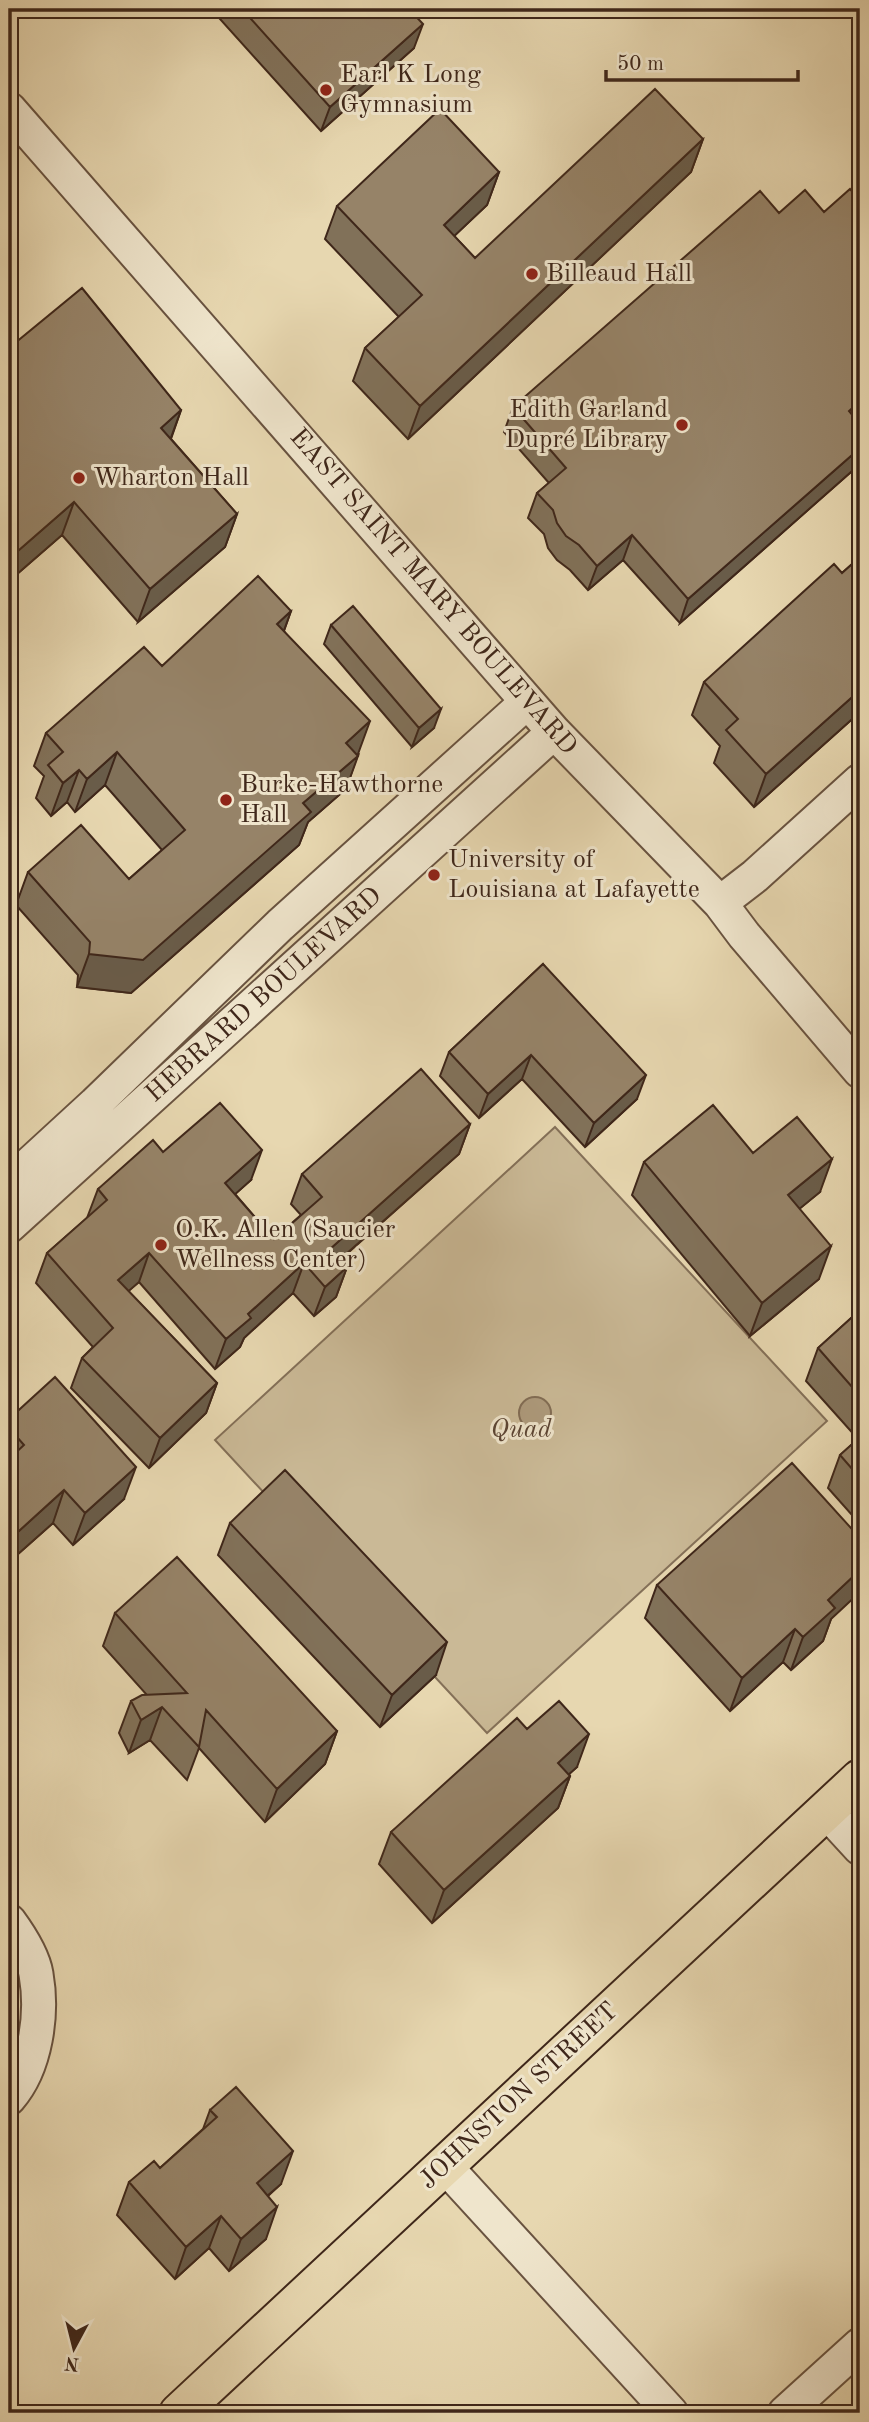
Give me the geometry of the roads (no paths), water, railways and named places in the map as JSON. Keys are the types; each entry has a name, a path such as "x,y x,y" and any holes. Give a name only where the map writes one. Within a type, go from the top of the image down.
{"main road":[{"name":"JOHNSTON STREET","path":"180,2413 860,1779"}],"street":[{"name":"EAST SAINT MARY BOULEVARD","path":"9,109 527,702 720,903 860,1071"},
{"name":"HEBRARD BOULEVARD","path":"9,1183 280,925 527,702"},
{"name":"HEBRARD BOULEVARD","path":"9,1226 554,732"},
{"path":"720,903 755,876 860,781"},
{"path":"387,829 413,860"},
{"path":"95,1104 115,1129"},
{"path":"826,1811 860,1848"},
{"path":"9,1921 19,1935 36,1972 38,2016 32,2057 9,2098"},
{"path":"444,2165 671,2413"},
{"path":"785,2413 860,2346"}],"place":[{"name":"Earl K Long Gymnasium","path":"326,90"},
{"name":"Billeaud Hall","path":"532,274"},
{"name":"Edith Garland Dupré Library","path":"682,425"},
{"name":"Wharton Hall","path":"79,478"},
{"name":"Burke-Hawthorne Hall","path":"226,800"},
{"name":"University of Louisiana at Lafayette","path":"434,875"},
{"name":"O.K. Allen (Saucier Wellness Center)","path":"161,1245"}],"park label":[{"name":"Quad","path":"521,1430"}]}
